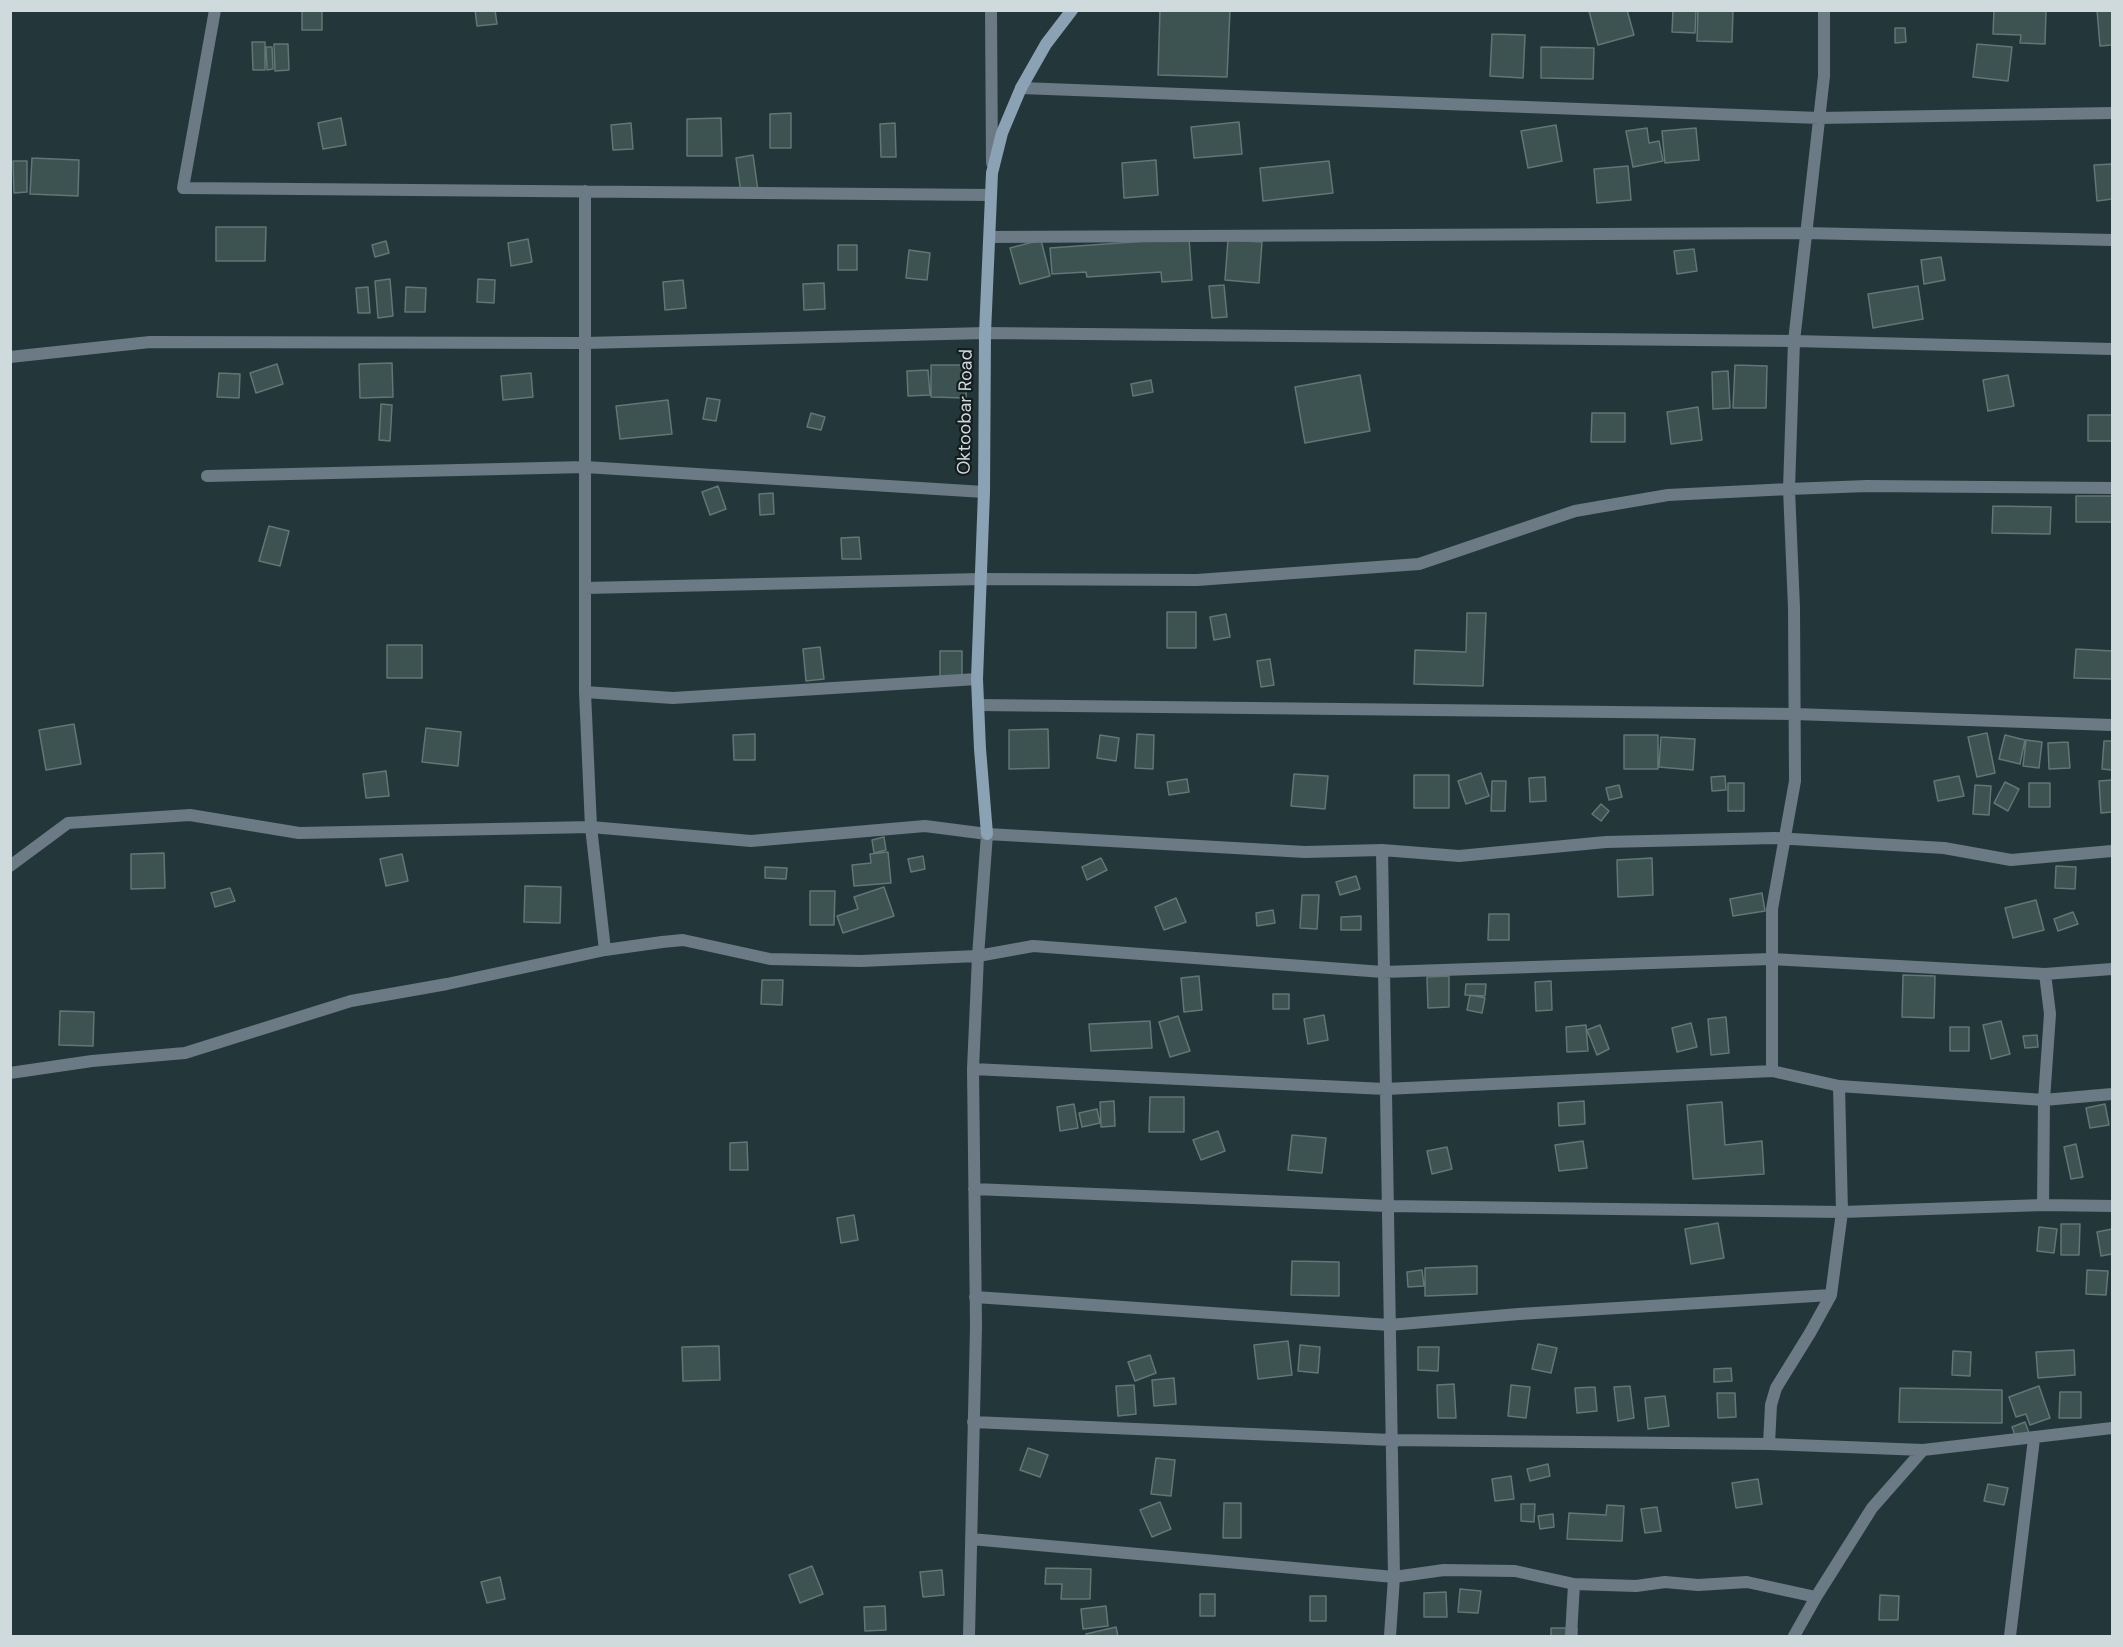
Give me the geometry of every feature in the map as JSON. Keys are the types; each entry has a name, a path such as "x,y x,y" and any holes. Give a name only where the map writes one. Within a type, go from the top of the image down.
{"street":[{"path":"215,10 183,188 992,195"},
{"path":"991,10 992,173"},
{"name":"Oktoobar Road","path":"987,834 977,679 984,492 985,333 992,173 1002,134 1021,88 1046,44 1072,10"},
{"path":"1772,1071 1772,909 1795,781 1794,608 1788,489 1794,341 1824,76 1824,10"},
{"path":"1021,88 1819,118 2112,113"},
{"path":"585,191 585,692 591,827 605,950"},
{"path":"990,237 1805,233 2112,240"},
{"path":"10,357 150,342 585,343 985,333 1794,341 2112,349"},
{"path":"207,476 585,467 984,492"},
{"path":"585,588 981,579 1197,579 1419,564 1575,511 1668,495 1866,486 2112,488"},
{"path":"585,692 673,698 977,679"},
{"path":"978,705 1795,714 2112,725"},
{"path":"10,866 68,823 190,815 299,833 591,827 751,841 925,826 987,834 1305,852 1382,850 1459,856 1606,842 1785,838 1944,848 2011,860 2112,851"},
{"path":"969,1636 975,1297 973,1069 987,834"},
{"path":"1382,850 1394,1577 1390,1636"},
{"path":"10,1072 93,1061 184,1053 351,1001 447,984 605,950 683,940 770,959 861,961 978,956 1033,946 1383,972 1771,959 2045,974 2112,969"},
{"path":"2043,1205 2044,1100 2050,1014 2045,974"},
{"path":"973,1069 1385,1089 1772,1071 1839,1086 2044,1100 2112,1094"},
{"path":"1769,1444 1771,1405 1776,1388 1831,1295 1842,1212 1839,1086"},
{"path":"974,1189 1387,1206 1842,1212 2043,1205 2112,1206"},
{"path":"975,1297 1389,1325 1519,1314 1831,1295"},
{"path":"973,1422 1391,1440 1769,1444 1923,1450 2034,1439 2112,1428"},
{"path":"2010,1636 2034,1439"},
{"path":"1794,1636 1816,1596 1872,1508 1923,1450"},
{"path":"971,1539 1394,1577 1444,1570 1515,1571 1574,1584 1636,1586 1665,1582 1698,1585 1747,1582 1816,1596"},
{"path":"1571,1636 1574,1584"}],"building":[{"path":"302,10 322,10 322,30 302,30"},
{"path":"475,10 495,10 497,24 477,26"},
{"path":"1160,10 1230,10 1227,77 1158,75"},
{"path":"1627,10 1634,35 1598,45 1589,11"},
{"path":"1673,10 1696,10 1695,33 1672,32"},
{"path":"1698,10 1733,10 1732,42 1697,41"},
{"path":"1994,10 2046,10 2045,44 2020,43 2021,35 1993,34"},
{"path":"2097,10 2112,10 2112,45 2100,46"},
{"path":"1895,28 1905,28 1906,42 1895,43"},
{"path":"1492,34 1525,35 1523,78 1490,76"},
{"path":"252,42 265,42 265,70 253,70"},
{"path":"274,44 288,44 289,70 275,71"},
{"path":"1977,44 2012,47 2008,81 1973,77"},
{"path":"266,47 272,47 273,69 267,70"},
{"path":"1541,47 1594,48 1593,79 1541,78"},
{"path":"791,113 791,148 770,148 770,114"},
{"path":"341,118 346,145 323,149 318,123"},
{"path":"721,118 722,156 687,156 687,119"},
{"path":"1239,122 1242,154 1194,158 1191,127"},
{"path":"631,123 633,149 613,150 611,125"},
{"path":"895,123 896,157 881,157 880,124"},
{"path":"1556,125 1562,161 1528,168 1521,131"},
{"path":"1647,128 1649,143 1659,141 1663,161 1633,167 1626,131"},
{"path":"1696,128 1699,160 1665,163 1662,131"},
{"path":"753,155 758,191 741,193 736,158"},
{"path":"32,158 79,160 78,196 30,194"},
{"path":"1156,160 1158,195 1124,198 1122,163"},
{"path":"13,161 27,161 27,192 14,193"},
{"path":"1329,161 1333,193 1263,201 1260,168"},
{"path":"2112,164 2112,199 2097,201 2094,165"},
{"path":"1628,166 1631,200 1597,203 1594,169"},
{"path":"216,227 266,227 265,261 216,261"},
{"path":"1189,238 1192,280 1162,282 1161,272 1087,277 1086,272 1052,274 1050,248"},
{"path":"528,239 532,262 511,266 508,243"},
{"path":"1041,240 1050,276 1020,284 1010,248"},
{"path":"1228,240 1262,242 1259,283 1225,280"},
{"path":"386,241 389,253 375,257 372,245"},
{"path":"838,245 857,245 857,270 838,270"},
{"path":"1694,249 1697,271 1677,274 1674,251"},
{"path":"909,250 930,253 927,280 906,278"},
{"path":"1941,257 1945,280 1924,284 1921,260"},
{"path":"390,279 393,316 378,318 375,281"},
{"path":"478,279 495,280 494,303 477,302"},
{"path":"683,280 686,308 665,310 663,282"},
{"path":"824,283 825,309 804,310 803,284"},
{"path":"1224,285 1227,317 1212,318 1209,286"},
{"path":"1918,286 1923,319 1873,328 1868,294"},
{"path":"368,287 370,313 358,313 356,288"},
{"path":"406,287 426,288 425,312 405,312"},
{"path":"392,363 393,397 360,398 359,364"},
{"path":"277,364 283,384 256,393 250,373"},
{"path":"931,365 967,365 966,398 931,397"},
{"path":"1735,365 1767,366 1766,408 1733,408"},
{"path":"928,370 930,395 908,396 907,371"},
{"path":"1728,371 1730,408 1713,409 1712,372"},
{"path":"219,373 240,374 239,398 217,397"},
{"path":"531,373 533,397 503,400 501,376"},
{"path":"1360,375 1370,431 1305,443 1295,387"},
{"path":"2008,375 2014,406 1988,411 1983,380"},
{"path":"1151,380 1153,392 1133,396 1131,384"},
{"path":"707,398 720,400 716,421 703,419"},
{"path":"668,400 672,434 620,439 616,406"},
{"path":"381,404 392,405 390,441 379,440"},
{"path":"1698,407 1702,440 1671,444 1667,412"},
{"path":"811,413 825,417 821,430 807,427"},
{"path":"1592,413 1625,413 1625,442 1591,442"},
{"path":"2088,415 2112,415 2112,441 2088,441"},
{"path":"718,486 726,509 710,515 702,492"},
{"path":"773,493 774,514 760,515 759,494"},
{"path":"2076,496 2112,496 2112,522 2076,522"},
{"path":"1993,506 2051,507 2050,534 1992,533"},
{"path":"269,526 289,531 280,566 259,561"},
{"path":"859,537 861,559 842,559 841,538"},
{"path":"1167,612 1196,612 1196,648 1167,648"},
{"path":"1467,613 1486,613 1483,686 1414,684 1415,650 1466,652"},
{"path":"1226,614 1230,637 1214,640 1210,617"},
{"path":"387,645 422,645 422,678 387,678"},
{"path":"820,647 824,679 806,681 803,649"},
{"path":"2076,649 2112,651 2112,679 2074,678"},
{"path":"940,651 962,651 962,676 940,676"},
{"path":"1270,659 1274,685 1261,687 1257,661"},
{"path":"74,724 81,764 46,770 39,730"},
{"path":"426,728 461,732 458,766 422,762"},
{"path":"1048,729 1049,768 1009,769 1009,730"},
{"path":"1987,733 1995,773 1977,777 1968,737"},
{"path":"755,734 755,760 734,760 733,735"},
{"path":"1137,734 1154,735 1153,769 1135,768"},
{"path":"1100,735 1119,738 1116,761 1097,758"},
{"path":"1624,735 1658,735 1658,769 1624,769"},
{"path":"2005,735 2025,740 2020,764 1999,759"},
{"path":"1661,737 1695,739 1693,770 1659,767"},
{"path":"2026,740 2042,742 2039,768 2023,766"},
{"path":"2104,741 2112,741 2112,770 2102,769"},
{"path":"2068,742 2070,768 2049,769 2048,743"},
{"path":"386,771 389,796 366,798 363,774"},
{"path":"1481,773 1489,796 1466,804 1458,781"},
{"path":"1294,774 1328,776 1325,809 1291,806"},
{"path":"1414,775 1449,775 1449,808 1414,808"},
{"path":"1725,776 1726,790 1712,791 1711,777"},
{"path":"1959,776 1964,796 1938,801 1934,781"},
{"path":"1545,777 1546,801 1530,802 1529,778"},
{"path":"1187,779 1189,792 1169,795 1167,782"},
{"path":"2112,780 2112,812 2101,813 2099,781"},
{"path":"1492,781 1506,781 1505,811 1491,811"},
{"path":"2005,782 2019,789 2008,811 1994,803"},
{"path":"1728,783 1744,783 1744,811 1728,811"},
{"path":"2029,783 2050,783 2050,807 2029,807"},
{"path":"1619,785 1622,797 1609,800 1606,788"},
{"path":"1975,785 1991,786 1989,815 1973,814"},
{"path":"1601,804 1609,811 1601,821 1592,814"},
{"path":"884,837 886,850 874,853 872,840"},
{"path":"888,852 891,883 854,886 852,865 871,863 870,854"},
{"path":"164,853 165,888 131,889 131,854"},
{"path":"402,854 408,881 386,886 380,859"},
{"path":"923,856 925,869 911,872 908,859"},
{"path":"1101,858 1107,870 1087,880 1082,867"},
{"path":"1652,858 1653,895 1618,897 1617,860"},
{"path":"2056,866 2076,867 2075,889 2055,888"},
{"path":"765,867 787,868 786,879 765,878"},
{"path":"1356,876 1360,889 1340,895 1336,882"},
{"path":"525,886 561,887 560,923 524,922"},
{"path":"884,887 894,916 843,933 837,916 858,909 854,897"},
{"path":"230,888 235,901 215,907 211,893"},
{"path":"810,891 835,891 834,925 810,925"},
{"path":"1762,893 1765,911 1733,916 1730,899"},
{"path":"1302,895 1319,895 1317,929 1300,928"},
{"path":"1176,898 1186,922 1164,930 1155,907"},
{"path":"2036,900 2044,930 2013,938 2005,908"},
{"path":"1273,910 1275,923 1257,926 1256,913"},
{"path":"2073,912 2078,924 2058,931 2054,919"},
{"path":"1489,914 1509,914 1509,940 1488,940"},
{"path":"1361,916 1361,930 1341,930 1341,917"},
{"path":"1903,975 1935,976 1934,1018 1902,1017"},
{"path":"1199,976 1202,1010 1184,1012 1181,978"},
{"path":"1449,976 1449,1007 1428,1008 1427,977"},
{"path":"762,980 783,980 782,1005 761,1004"},
{"path":"1551,981 1552,1010 1536,1011 1535,982"},
{"path":"1466,984 1486,984 1485,996 1465,995"},
{"path":"1273,994 1289,994 1289,1009 1273,1009"},
{"path":"1470,995 1485,998 1482,1013 1467,1010"},
{"path":"60,1011 94,1012 93,1046 59,1045"},
{"path":"1324,1015 1328,1040 1308,1044 1304,1019"},
{"path":"1178,1016 1190,1051 1170,1057 1159,1022"},
{"path":"1726,1017 1729,1053 1711,1055 1708,1019"},
{"path":"1150,1021 1152,1048 1091,1051 1089,1024"},
{"path":"2001,1021 2010,1054 1991,1059 1983,1025"},
{"path":"1691,1023 1697,1047 1677,1052 1672,1028"},
{"path":"1586,1025 1588,1051 1567,1052 1566,1027"},
{"path":"1600,1025 1609,1049 1597,1055 1587,1030"},
{"path":"1950,1027 1969,1027 1969,1051 1950,1051"},
{"path":"2037,1035 2038,1047 2025,1048 2023,1036"},
{"path":"1150,1097 1184,1097 1184,1132 1149,1132"},
{"path":"1114,1101 1115,1126 1101,1127 1100,1102"},
{"path":"1584,1101 1585,1124 1559,1126 1558,1103"},
{"path":"1722,1102 1725,1145 1762,1141 1764,1174 1693,1179 1687,1105"},
{"path":"1074,1104 1078,1128 1060,1131 1057,1107"},
{"path":"2105,1104 2109,1125 2090,1128 2086,1108"},
{"path":"1097,1109 1100,1123 1082,1127 1079,1113"},
{"path":"1218,1131 1225,1151 1201,1160 1193,1140"},
{"path":"1292,1135 1326,1138 1322,1173 1288,1170"},
{"path":"1583,1141 1587,1168 1559,1171 1555,1145"},
{"path":"747,1142 748,1170 730,1170 730,1143"},
{"path":"2076,1144 2083,1177 2071,1179 2064,1147"},
{"path":"1447,1147 1452,1169 1432,1174 1427,1151"},
{"path":"854,1215 858,1240 841,1243 837,1218"},
{"path":"1718,1223 1724,1258 1691,1264 1685,1229"},
{"path":"2061,1224 2080,1224 2079,1255 2061,1255"},
{"path":"2039,1227 2057,1229 2054,1253 2037,1251"},
{"path":"2112,1229 2112,1254 2101,1256 2097,1232"},
{"path":"1292,1261 1339,1262 1339,1296 1291,1295"},
{"path":"1477,1266 1477,1294 1425,1296 1425,1268"},
{"path":"1422,1270 1424,1286 1408,1287 1407,1272"},
{"path":"2087,1270 2108,1271 2106,1295 2086,1294"},
{"path":"1288,1341 1292,1375 1258,1379 1254,1345"},
{"path":"1538,1344 1557,1348 1551,1373 1532,1369"},
{"path":"1300,1345 1320,1347 1318,1373 1298,1371"},
{"path":"719,1346 720,1380 683,1381 682,1347"},
{"path":"1418,1347 1439,1347 1438,1371 1418,1370"},
{"path":"2074,1350 2075,1375 2038,1378 2036,1352"},
{"path":"1953,1351 1971,1352 1970,1376 1952,1375"},
{"path":"1150,1355 1156,1373 1135,1381 1128,1362"},
{"path":"1731,1368 1732,1381 1714,1382 1714,1369"},
{"path":"1174,1378 1176,1404 1154,1406 1152,1380"},
{"path":"1454,1384 1456,1418 1438,1418 1437,1385"},
{"path":"1134,1385 1136,1414 1118,1416 1116,1386"},
{"path":"1511,1385 1530,1387 1526,1418 1508,1416"},
{"path":"1630,1386 1634,1418 1618,1421 1614,1387"},
{"path":"2039,1386 2050,1418 2030,1425 2026,1414 2016,1417 2009,1397"},
{"path":"1595,1387 1597,1411 1577,1413 1575,1388"},
{"path":"1900,1388 2002,1390 2002,1423 1899,1422"},
{"path":"2060,1392 2081,1392 2081,1418 2059,1418"},
{"path":"1717,1393 1735,1393 1736,1417 1718,1418"},
{"path":"1665,1396 1669,1426 1648,1429 1645,1398"},
{"path":"2025,1422 2029,1433 2016,1438 2012,1427"},
{"path":"1028,1448 1048,1455 1040,1477 1020,1470"},
{"path":"1156,1458 1175,1460 1171,1496 1151,1494"},
{"path":"1548,1464 1550,1476 1530,1481 1527,1469"},
{"path":"1511,1476 1514,1499 1495,1501 1492,1479"},
{"path":"1758,1479 1762,1504 1736,1508 1732,1483"},
{"path":"1988,1484 2008,1488 2004,1505 1984,1501"},
{"path":"1160,1502 1171,1529 1152,1537 1140,1510"},
{"path":"1224,1503 1241,1503 1241,1538 1223,1538"},
{"path":"1521,1504 1535,1504 1534,1522 1521,1521"},
{"path":"1607,1505 1624,1506 1622,1541 1567,1539 1569,1513 1606,1515"},
{"path":"1657,1507 1661,1531 1645,1533 1641,1509"},
{"path":"1553,1514 1554,1527 1540,1529 1538,1516"},
{"path":"812,1566 823,1594 800,1603 789,1575"},
{"path":"1046,1568 1091,1569 1090,1599 1061,1599 1062,1584 1045,1584"},
{"path":"942,1570 944,1595 923,1597 920,1572"},
{"path":"500,1577 505,1599 487,1603 481,1582"},
{"path":"1460,1589 1481,1591 1478,1613 1458,1612"},
{"path":"1446,1592 1447,1617 1424,1617 1424,1593"},
{"path":"1200,1594 1215,1594 1215,1616 1200,1616"},
{"path":"1880,1595 1899,1596 1898,1620 1879,1620"},
{"path":"1310,1596 1326,1596 1326,1621 1310,1621"},
{"path":"885,1606 886,1630 865,1631 864,1607"},
{"path":"1106,1606 1108,1626 1083,1629 1081,1609"},
{"path":"1116,1627 1118,1636 1087,1636 1086,1634"},
{"path":"1551,1628 1577,1628 1577,1636 1551,1636"}]}
